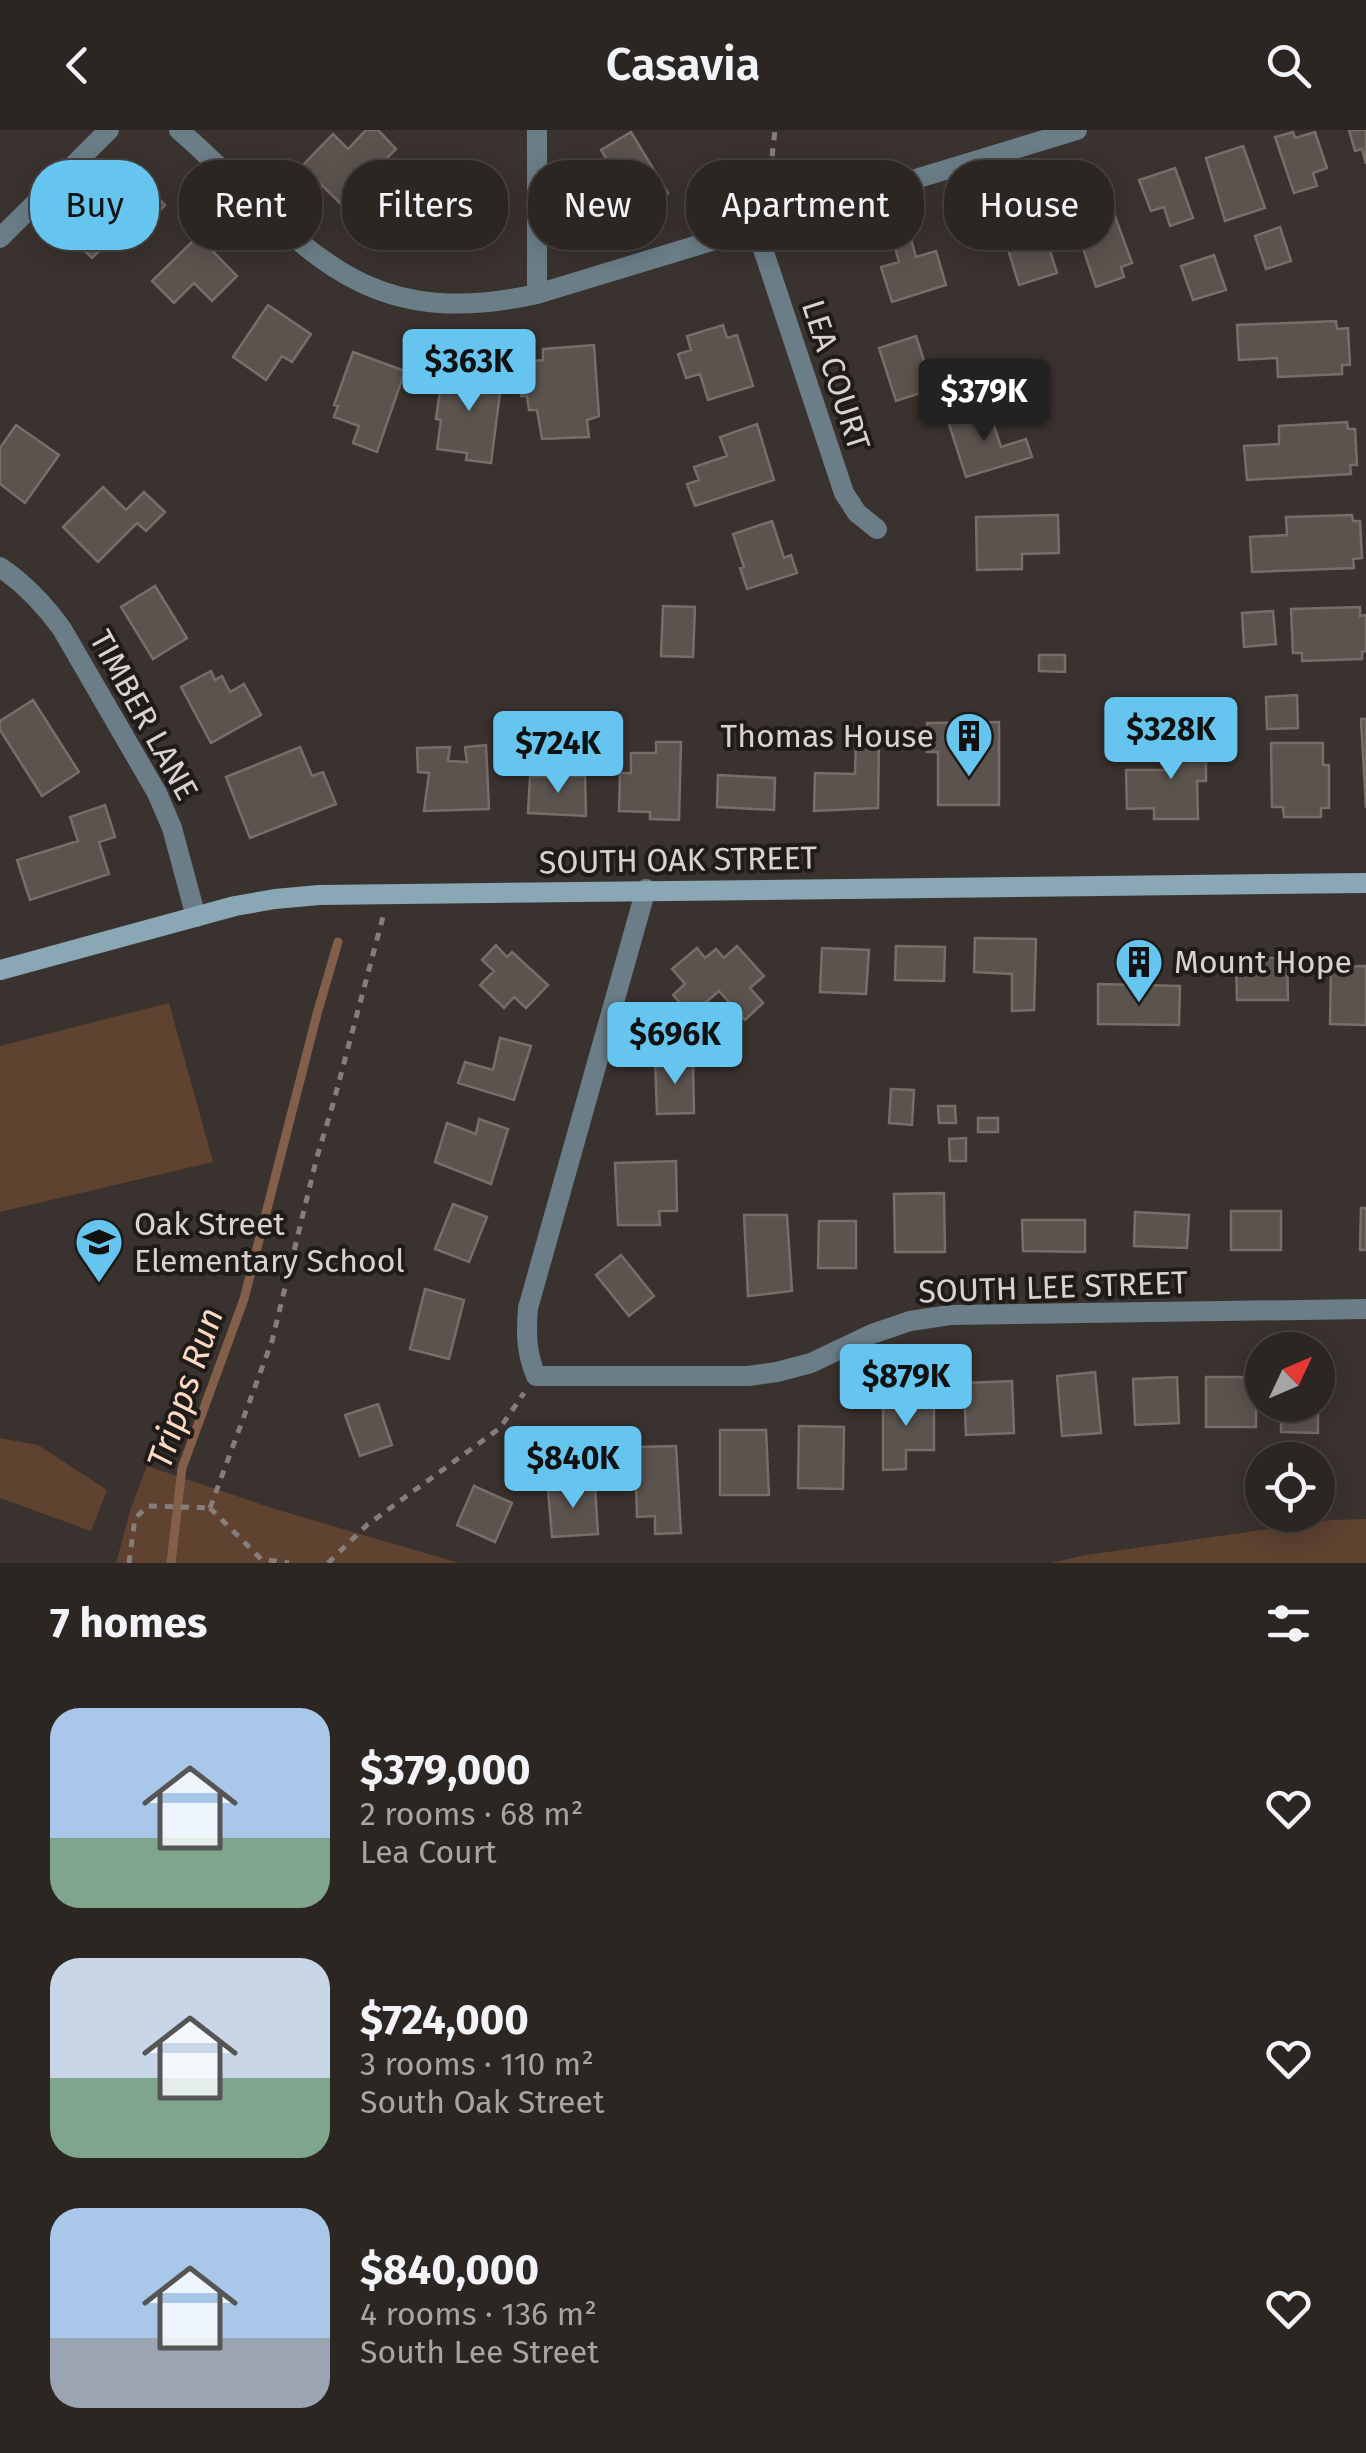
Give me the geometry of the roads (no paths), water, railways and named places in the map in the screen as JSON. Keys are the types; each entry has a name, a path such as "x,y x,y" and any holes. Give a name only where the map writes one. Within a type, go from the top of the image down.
{"street":[{"path":"0,238 109,130"},
{"path":"179,130 306,250 348,277 389,294 430,303 475,304 538,294 686,249"},
{"path":"538,130 538,294"},
{"path":"924,177 1077,130"},
{"name":"LEA COURT","path":"763,250 844,493 858,514 877,529"},
{"name":"TIMBER LANE","path":"0,566 20,580 62,629 157,793 172,828 196,916"},
{"name":"SOUTH OAK STREET","path":"0,970 196,916 275,899 334,894 1366,883"},
{"name":"SOUTH LEE STREET","path":"646,889 528,1308 528,1357 536,1376 762,1374 811,1363 910,1321 950,1316 1366,1309"}],"waterway":[{"name":"Tripps Run","path":"171,1563 182,1468 244,1299 338,942"}],"place":[{"name":"Thomas House","path":"969,778"},
{"name":"Mount Hope","path":"1139,1004"},
{"name":"Oak Street Elementary School","path":"99,1284"}]}
